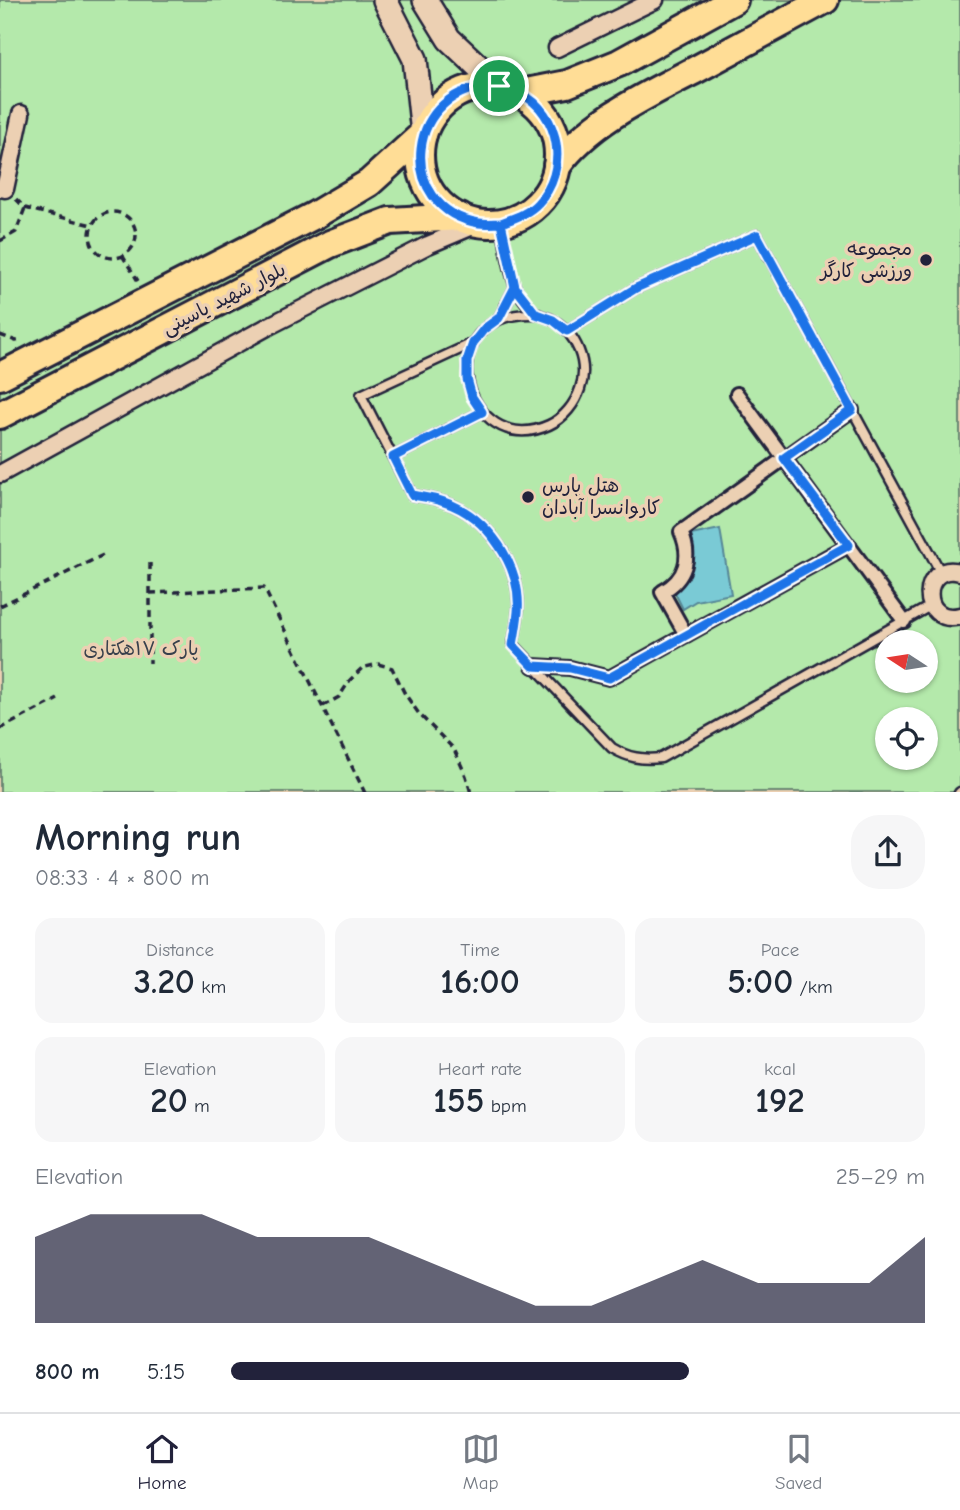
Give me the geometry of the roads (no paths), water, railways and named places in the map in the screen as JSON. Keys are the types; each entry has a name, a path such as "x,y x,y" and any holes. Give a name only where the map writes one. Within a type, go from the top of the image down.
{"main road":[{"path":"385,0 415,59 423,134 420,154 423,173 431,191 443,206 480,221 521,216 538,204 550,187 557,166 571,147 600,125 653,92 825,0"},
{"path":"425,0 449,39 510,90 538,106 551,124 557,145 557,166"},
{"path":"423,134 430,120 452,96 483,86 510,90 567,84 619,63 734,0"},
{"name":"بلوار شهید یاسینی","path":"0,376 315,215 369,183 423,134"},
{"name":"بلوار شهید یاسینی","path":"0,415 330,244 390,221 480,221"}],"street":[{"path":"557,48 655,0"},
{"path":"3,189 21,114"},
{"path":"0,474 269,326 428,244 480,221"},
{"path":"737,394 904,621"},
{"path":"687,635 662,592 672,586 685,567 687,555 681,532 852,410"},
{"path":"533,666 570,668 609,678 849,545"},
{"path":"960,572 941,573 935,578 929,591 932,606 942,615 960,616"}],"lane":[{"path":"480,221 515,287 536,314"},
{"path":"567,331 636,288 757,235 941,573"},
{"path":"499,318 515,287"},
{"path":"517,313 536,314 553,320 567,331 578,346 583,364 582,382 576,400 565,414 550,425 532,430 514,429 497,423 482,412 472,397 467,379 467,361 473,343 484,329 499,318 517,313"},
{"path":"473,343 361,395 412,495 446,502 466,513 476,519 499,544 514,576 516,587 519,610 513,645 612,748 627,757 644,760 661,758 932,606"},
{"path":"393,457 482,412"}],"water":[{"path":"720,529 731,594 696,601 683,609 673,589 691,565 691,535"}],"place":[{"name":"مجموعه ورزشی کارگر","path":"926,260"},
{"name":"هتل پارس کاروانسرا آبادان","path":"528,497"}],"park label":[{"name":"پارک ۱۷هکتاری","path":"141,649"}]}
